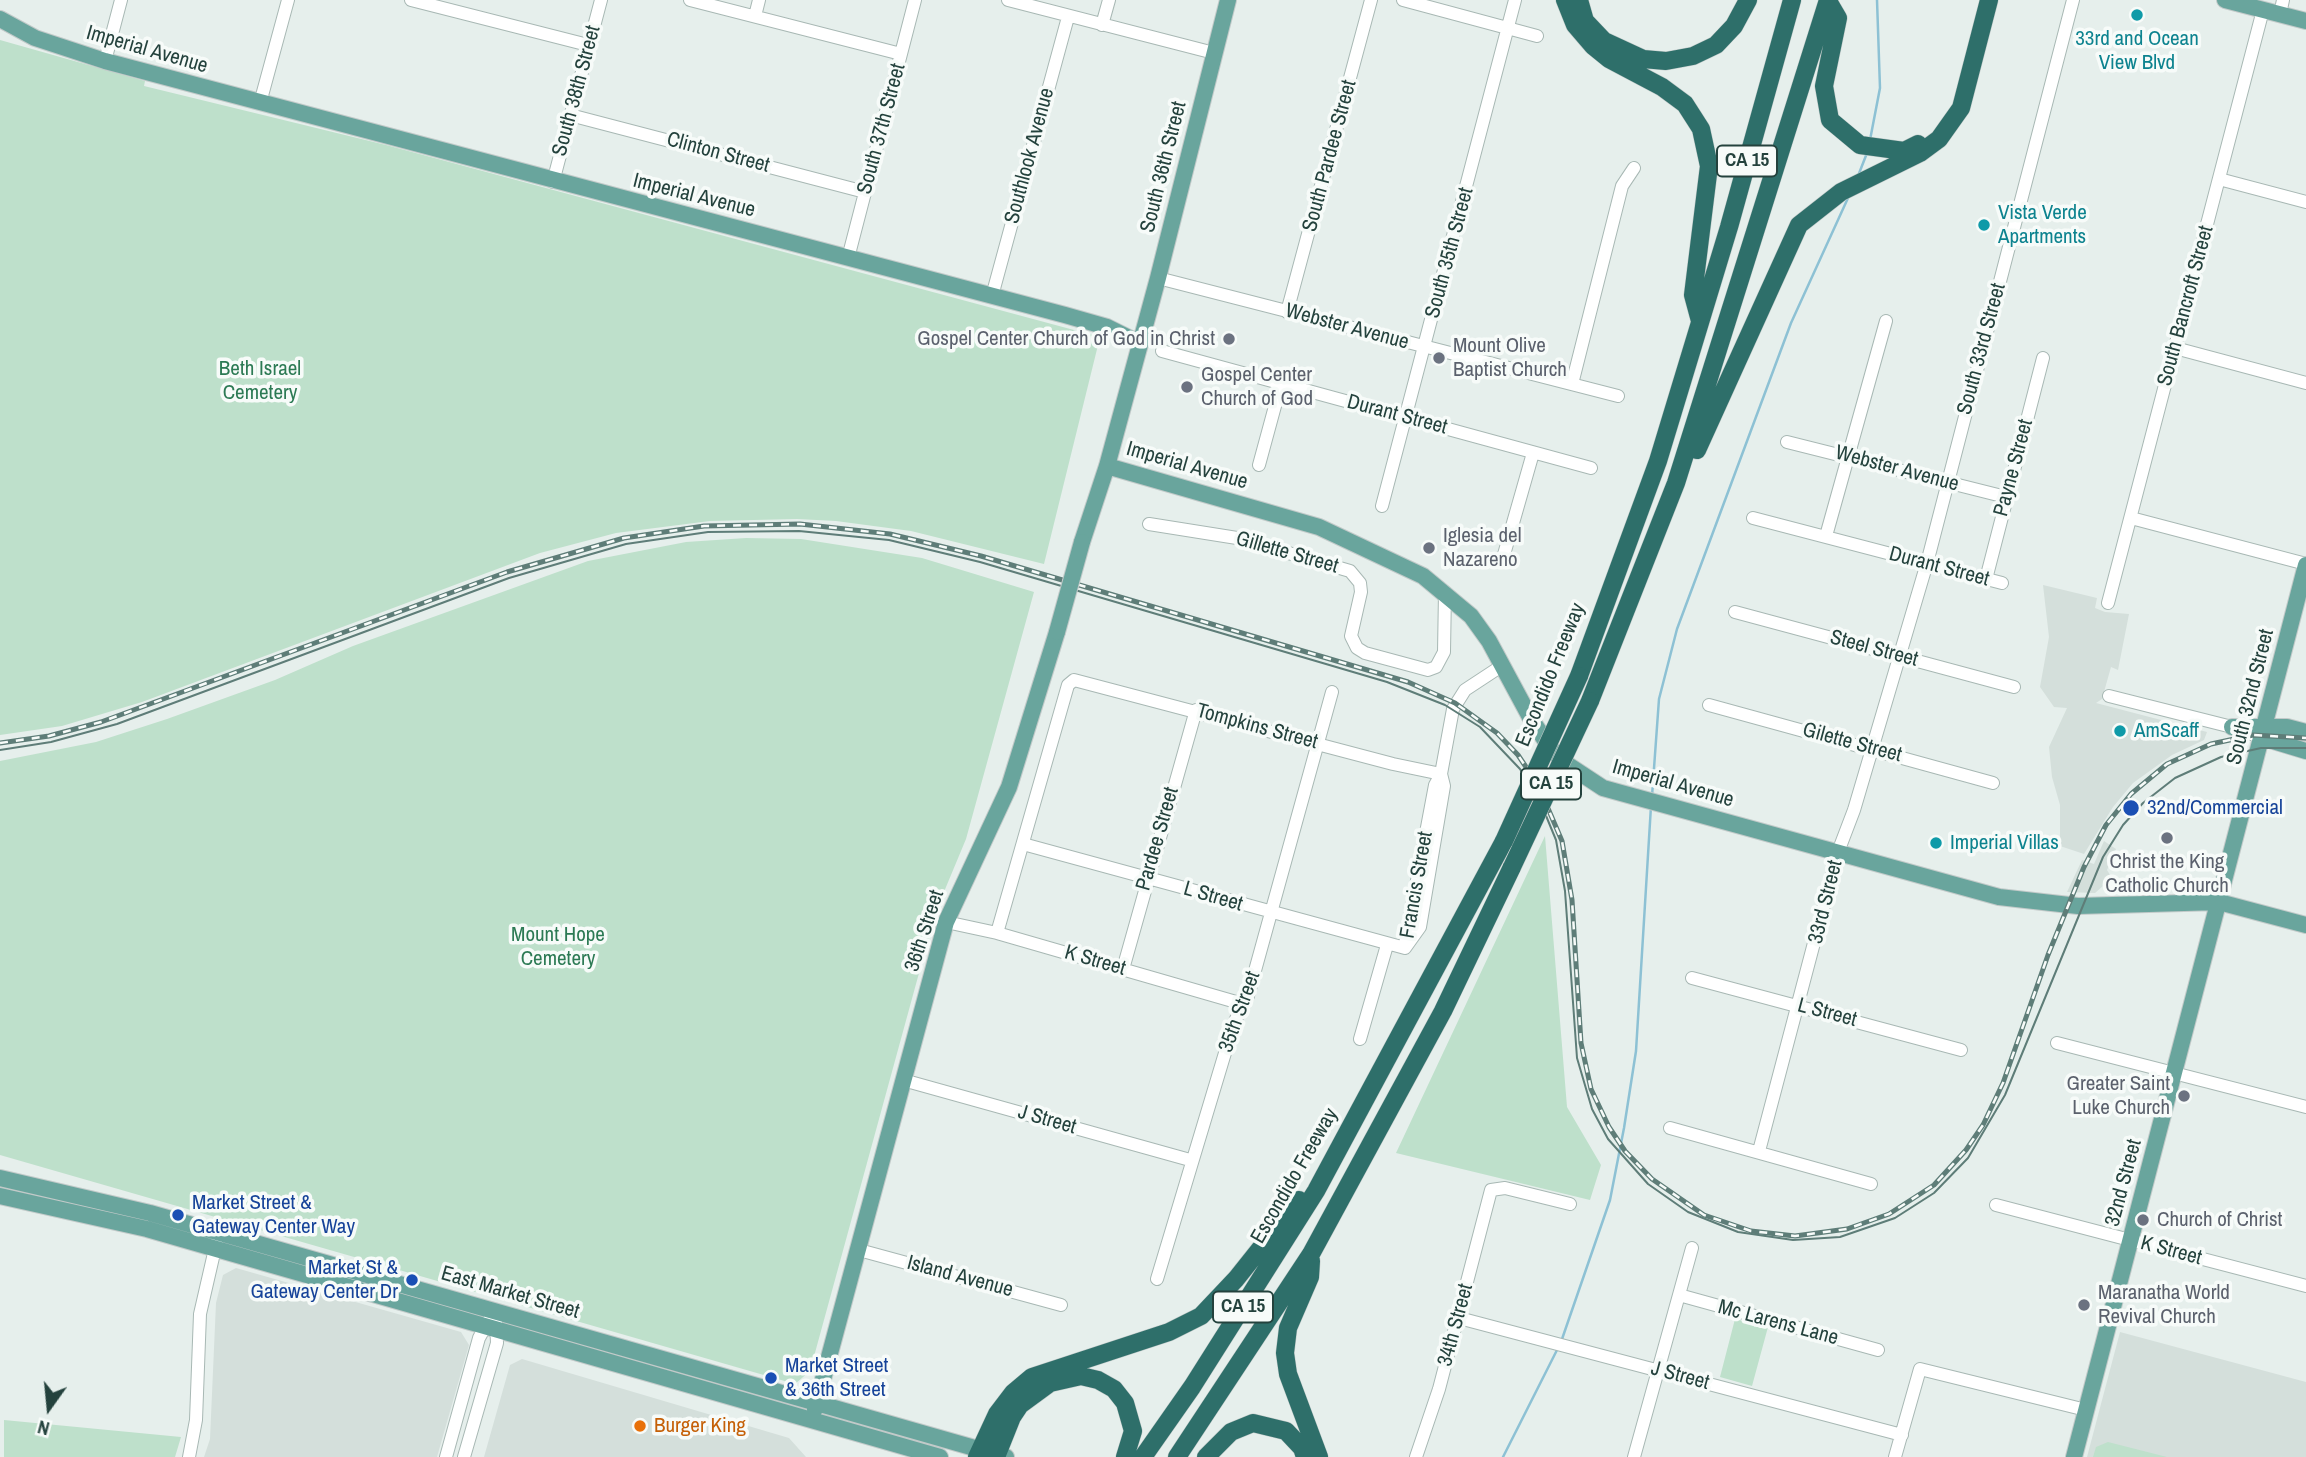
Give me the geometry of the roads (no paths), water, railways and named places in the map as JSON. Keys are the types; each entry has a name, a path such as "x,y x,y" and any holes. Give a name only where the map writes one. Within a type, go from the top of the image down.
{"highway":[{"path":"1565,0 1575,25 1593,47 1677,99 1701,129 1709,166 1693,295 1700,322"},
{"path":"1578,0 1585,21 1604,41 1643,59 1666,61 1693,56 1716,45 1734,26 1748,0"},
{"name":"Escondido Freeway","path":"1143,1457 1276,1256 1337,1154 1504,841 1579,676 1658,461 1792,0"},
{"path":"1828,0 1838,18 1824,86 1830,120 1860,145 1889,151 1904,151 1929,138 1950,108 1979,0"},
{"name":"Escondido Freeway","path":"1177,1457 1311,1254 1443,1012 1590,701 1676,483 1828,0"},
{"path":"1676,483 1698,447 1800,225 1841,192 1920,153 1939,139 1961,108 1989,0"},
{"path":"991,1455 997,1415 1013,1393 1032,1377 1169,1332 1201,1315 1236,1279 1337,1154"},
{"path":"1311,1254 1310,1277 1288,1328 1285,1353 1288,1374 1319,1457"},
{"path":"991,1455 1020,1405 1049,1383 1081,1376 1098,1380 1114,1389 1125,1403 1133,1431 1125,1457"},
{"path":"1206,1457 1231,1432 1253,1423 1286,1431 1302,1448 1306,1457"}],"main road":[{"name":"South 36th Street","path":"1139,343 1228,0"},
{"path":"2225,0 2275,8 2306,21"},
{"name":"Imperial Avenue","path":"0,19 34,38 105,61 1107,327 1139,343 1107,466 1319,527 1423,576 1471,616 1503,664 1531,719 1565,763 1603,788 1999,897 2040,904 2078,906 2219,902 2306,925"},
{"name":"36th Street","path":"811,1420 946,922 1009,787 1107,466"},
{"name":"South 32nd Street","path":"2235,839 2306,564"},
{"path":"2232,727 2264,733 2306,751"},
{"path":"2264,733 2287,727 2306,732"},
{"name":"32nd Street","path":"2074,1457 2235,839"},
{"name":"East Market Street","path":"0,1178 129,1207 217,1241 491,1328 940,1457"},
{"path":"0,1190 11,1188 101,1207 129,1207"},
{"name":"East Market Street","path":"0,1196 142,1228 217,1241 495,1311 817,1401 991,1455"}],"street":[{"path":"105,61 121,0"},
{"path":"260,103 288,0"},
{"path":"411,0 588,45"},
{"name":"South 38th Street","path":"553,182 601,0"},
{"path":"690,0 901,54"},
{"path":"755,16 759,0"},
{"name":"South 37th Street","path":"848,258 915,0"},
{"path":"1008,0 1214,53"},
{"path":"1102,25 1109,0"},
{"name":"South Pardee Street","path":"1287,312 1371,0"},
{"path":"1403,0 1536,36"},
{"name":"South 35th Street","path":"1382,506 1515,0"},
{"name":"South 33rd Street","path":"1899,656 1927,563 2073,0"},
{"name":"South Bancroft Street","path":"2108,603 2219,179 2275,8"},
{"name":"Southlook Avenue","path":"992,296 1068,17"},
{"name":"Clinton Street","path":"570,114 865,192"},
{"path":"1572,384 1622,186 1634,168"},
{"path":"2219,179 2306,202"},
{"name":"Webster Avenue","path":"1158,278 1618,396"},
{"path":"1826,536 1886,321"},
{"path":"2175,348 2306,383"},
{"name":"Durant Street","path":"1162,351 1591,468"},
{"name":"Payne Street","path":"1986,579 2043,358"},
{"path":"1259,465 1280,384"},
{"name":"Webster Avenue","path":"1787,442 2006,497"},
{"path":"1503,558 1533,453"},
{"name":"Durant Street","path":"1754,518 2002,583"},
{"path":"2131,518 2306,564"},
{"name":"Gillette Street","path":"1149,524 1237,538 1350,572 1360,583 1361,592 1351,636 1357,648 1365,653 1428,670 1436,667 1444,652 1445,592"},
{"name":"Steel Street","path":"1735,612 2014,687"},
{"name":"33rd Street","path":"1759,1151 1838,852 1899,656"},
{"name":"Francis Street","path":"1405,948 1420,927 1444,786 1441,774 1455,703 1465,690 1503,664"},
{"name":"Tompkins Street","path":"1023,844 1068,685 1074,680 1441,774"},
{"name":"35th Street","path":"1157,1279 1190,1160 1242,1004 1248,996 1332,692"},
{"path":"2109,696 2232,727"},
{"name":"Gilette Street","path":"1709,705 1993,783"},
{"name":"Pardee Street","path":"1123,969 1146,878 1196,710"},
{"path":"997,933 1023,844"},
{"name":"L Street","path":"1023,844 1387,946 1405,948"},
{"name":"K Street","path":"946,922 997,933 1242,1004"},
{"name":"Francis Street","path":"1360,1039 1387,946"},
{"name":"L Street","path":"1692,978 1961,1050"},
{"path":"2057,1043 2306,1107"},
{"name":"J Street","path":"904,1080 1190,1160"},
{"path":"1670,1128 1871,1184"},
{"name":"34th Street","path":"1416,1457 1440,1389 1491,1191 1505,1188 1570,1204"},
{"name":"K Street","path":"1996,1205 2306,1286"},
{"path":"189,1457 196,1420 200,1314 217,1241"},
{"path":"1634,1457 1692,1248"},
{"name":"Island Avenue","path":"859,1250 1061,1305"},
{"name":"Mc Larens Lane","path":"1679,1296 1878,1350"},
{"path":"464,1457 497,1343 491,1328 495,1311"},
{"name":"J Street","path":"1459,1318 1902,1435"},
{"path":"446,1457 479,1338 491,1328"},
{"path":"1895,1457 1920,1370 2086,1410"}],"waterway":[{"path":"1870,140 1880,88 1877,0"},
{"path":"1858,176 1867,153"},
{"path":"1652,796 1659,699 1677,629 1791,323 1848,198"},
{"path":"1561,1342 1610,1200 1624,1128 1636,1051 1651,806"},
{"path":"1503,1457 1558,1348"}],"tram line":[{"path":"0,750 51,742 117,724 509,578 626,544 708,532 799,531 889,540 980,562 1387,682 1445,705 1480,727 1520,769 1542,806 1556,840 1565,891 1577,1058 1592,1109 1608,1139 1648,1184 1688,1212 1738,1232 1793,1240 1840,1237 1895,1218 1934,1193 1968,1158 2005,1095 2103,857 2123,825 2143,803 2175,778 2221,757 2261,748 2306,748"}],"railway":[{"path":"0,743 49,736 101,722 507,572 624,538 704,526 800,524 890,534 981,556 1408,682 1455,703 1497,733 1518,755 1538,785 1562,841 1572,900 1581,1043 1591,1089 1609,1127 1625,1151 1652,1179 1704,1215 1751,1231 1795,1236 1847,1229 1889,1214 1934,1185 1966,1150 1983,1125 2003,1083 2048,955 2084,867 2106,825 2131,794 2167,764 2211,744 2253,735 2306,738"}],"place":[{"name":"33rd and Ocean View Blvd","path":"2137,15"},
{"name":"Vista Verde Apartments","path":"1984,225"},
{"name":"Gospel Center Church of God in Christ","path":"1229,339"},
{"name":"Mount Olive Baptist Church","path":"1439,358"},
{"name":"Gospel Center Church of God","path":"1187,387"},
{"name":"Iglesia del Nazareno","path":"1429,548"},
{"name":"AmScaff","path":"2120,731"},
{"name":"32nd/Commercial","path":"2131,808"},
{"name":"Christ the King Catholic Church","path":"2167,838"},
{"name":"Imperial Villas","path":"1936,843"},
{"name":"Greater Saint Luke Church","path":"2184,1096"},
{"name":"Market Street & Gateway Center Way","path":"178,1215"},
{"name":"Church of Christ","path":"2143,1220"},
{"name":"Market St & Gateway Center Dr","path":"412,1280"},
{"name":"Maranatha World Revival Church","path":"2084,1305"},
{"name":"Market Street & 36th Street","path":"771,1378"},
{"name":"Burger King","path":"640,1426"}],"park label":[{"name":"Beth Israel Cemetery","path":"260,381"},
{"name":"Mount Hope Cemetery","path":"558,947"}]}
